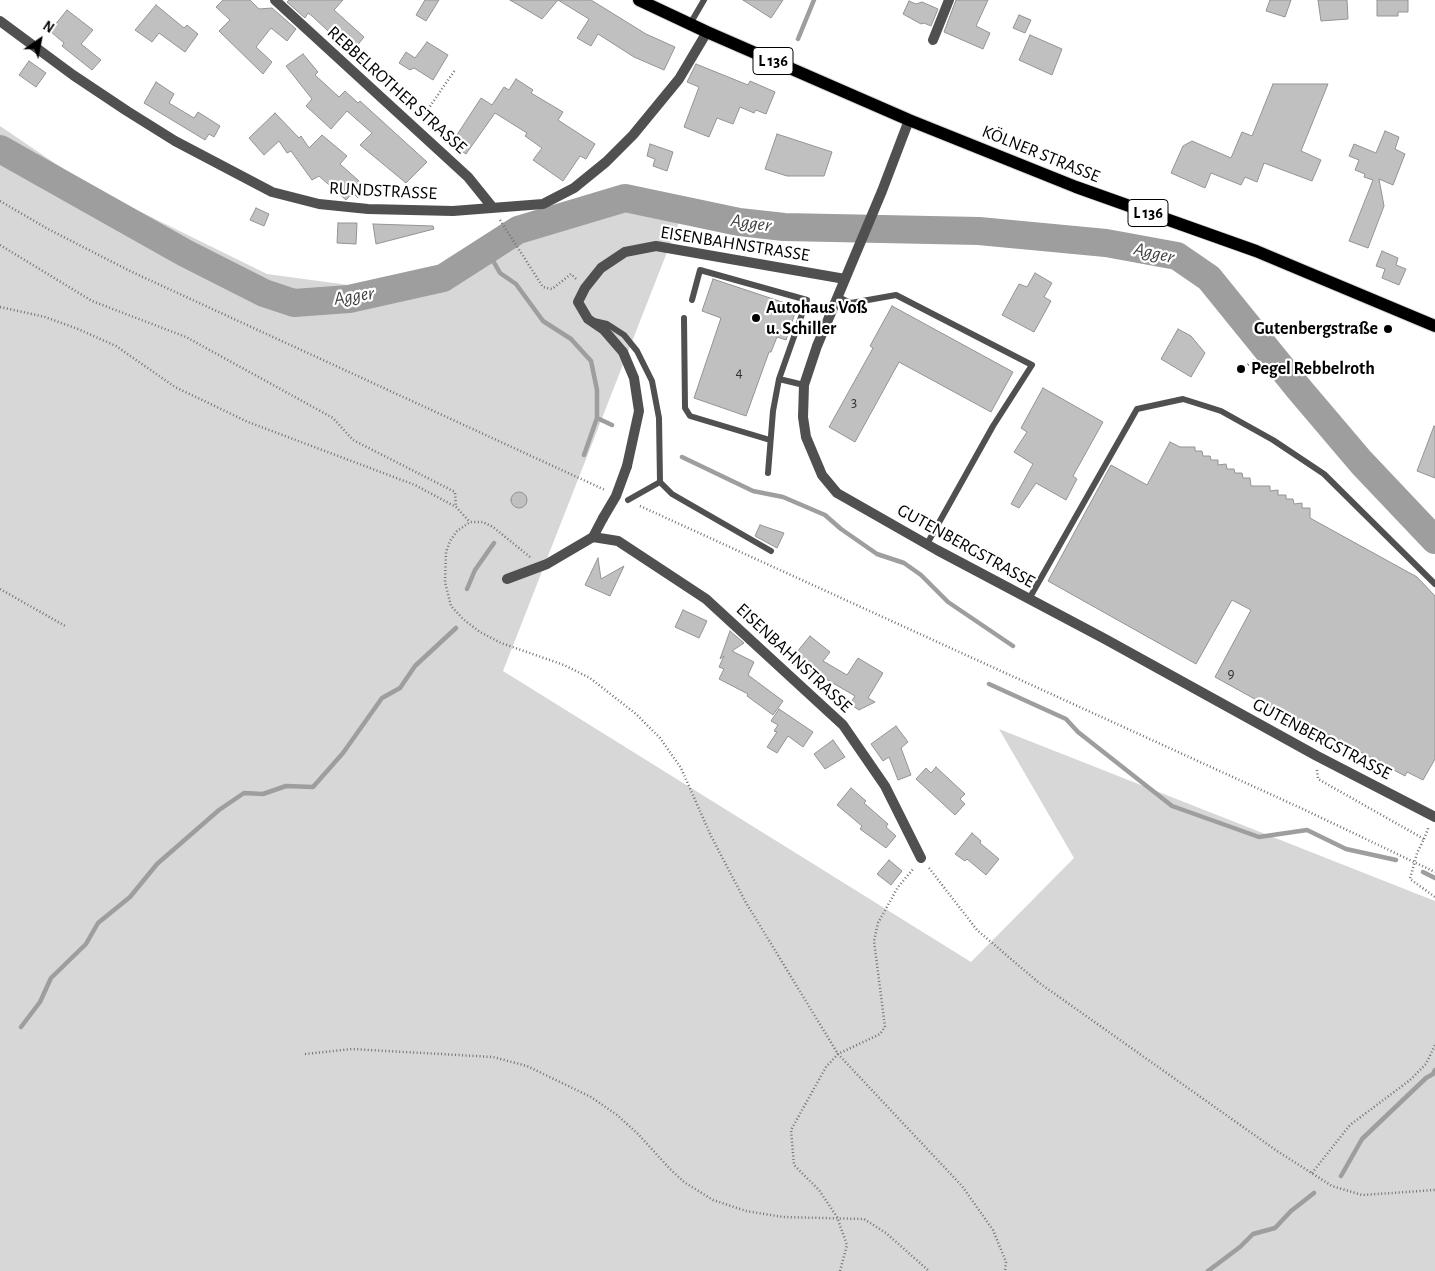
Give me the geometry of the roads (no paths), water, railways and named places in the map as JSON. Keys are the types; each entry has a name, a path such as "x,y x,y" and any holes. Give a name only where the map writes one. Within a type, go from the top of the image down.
{"main road":[{"name":"KÖLNER STRASSE","path":"639,0 707,32 909,120 1076,187 1256,251 1435,326"}],"street":[{"name":"REBBELROTHER STRASSE","path":"275,0 468,177 493,208"},
{"path":"933,40 949,0"},
{"name":"RUNDSTRASSE","path":"0,21 127,111 175,141 272,192 319,204 368,210 454,211 542,204 574,188 633,135 678,79 707,32"},
{"name":"GUTENBERGSTRASSE","path":"909,120 882,191 817,346 804,385 803,417 806,437 812,456 822,475 837,493 927,544 1317,756 1435,817"},
{"name":"EISENBAHNSTRASSE","path":"588,319 578,302 585,288 601,268 625,252 656,246 846,279"},
{"path":"508,579 547,564 593,537 616,496 627,466 640,411 634,378 622,352 604,330 588,319"},
{"name":"EISENBAHNSTRASSE","path":"593,537 618,541 706,599 843,725 885,786 922,858"}],"lane":[{"path":"690,24 704,0"},
{"path":"692,300 700,270 807,300 779,379 770,440 768,473"},
{"path":"838,297 851,303 896,295 1032,365 993,426 927,544"},
{"path":"684,318 685,408 690,416 770,440"},
{"path":"588,319 607,324 624,335 637,351 652,381 659,418 660,482 672,494 772,551"},
{"path":"779,379 804,385"},
{"path":"1030,600 1137,409 1183,399 1221,411 1273,440 1324,474 1435,584"},
{"path":"628,500 660,482"}],"waterway":[{"path":"798,39 814,0"},
{"name":"Agger","path":"0,149 185,253 264,293 294,303 349,299 443,278 518,230 625,198 739,222 784,227 979,231 1106,243 1177,256 1209,278 1361,462 1435,540"},
{"path":"487,250 500,273 516,284 543,321 571,339 591,361 597,390 597,418 612,425"},
{"path":"584,455 597,418"},
{"path":"682,457 753,491 783,497 825,515 841,529 877,554 904,563 921,575 948,602 1013,646"},
{"path":"467,589 475,570 494,543"},
{"path":"21,1027 40,1002 51,978 86,944 98,923 130,897 157,864 219,810 244,793 263,794 286,786 313,787 343,753 382,698 400,688 415,666 456,628"},
{"path":"989,684 1066,719 1078,732 1172,806 1259,837 1307,830 1346,849 1396,860"},
{"path":"1423,872 1435,878"},
{"path":"1341,1176 1362,1139 1426,1078 1433,1074 1435,1070"},
{"path":"1208,1271 1240,1247 1253,1234 1275,1228 1291,1211 1314,1193"}],"place":[{"name":"Autohaus Voß u. Schiller","path":"756,318"},
{"name":"Gutenbergstraße","path":"1388,329"},
{"name":"Pegel Rebbelroth","path":"1241,369"}]}
